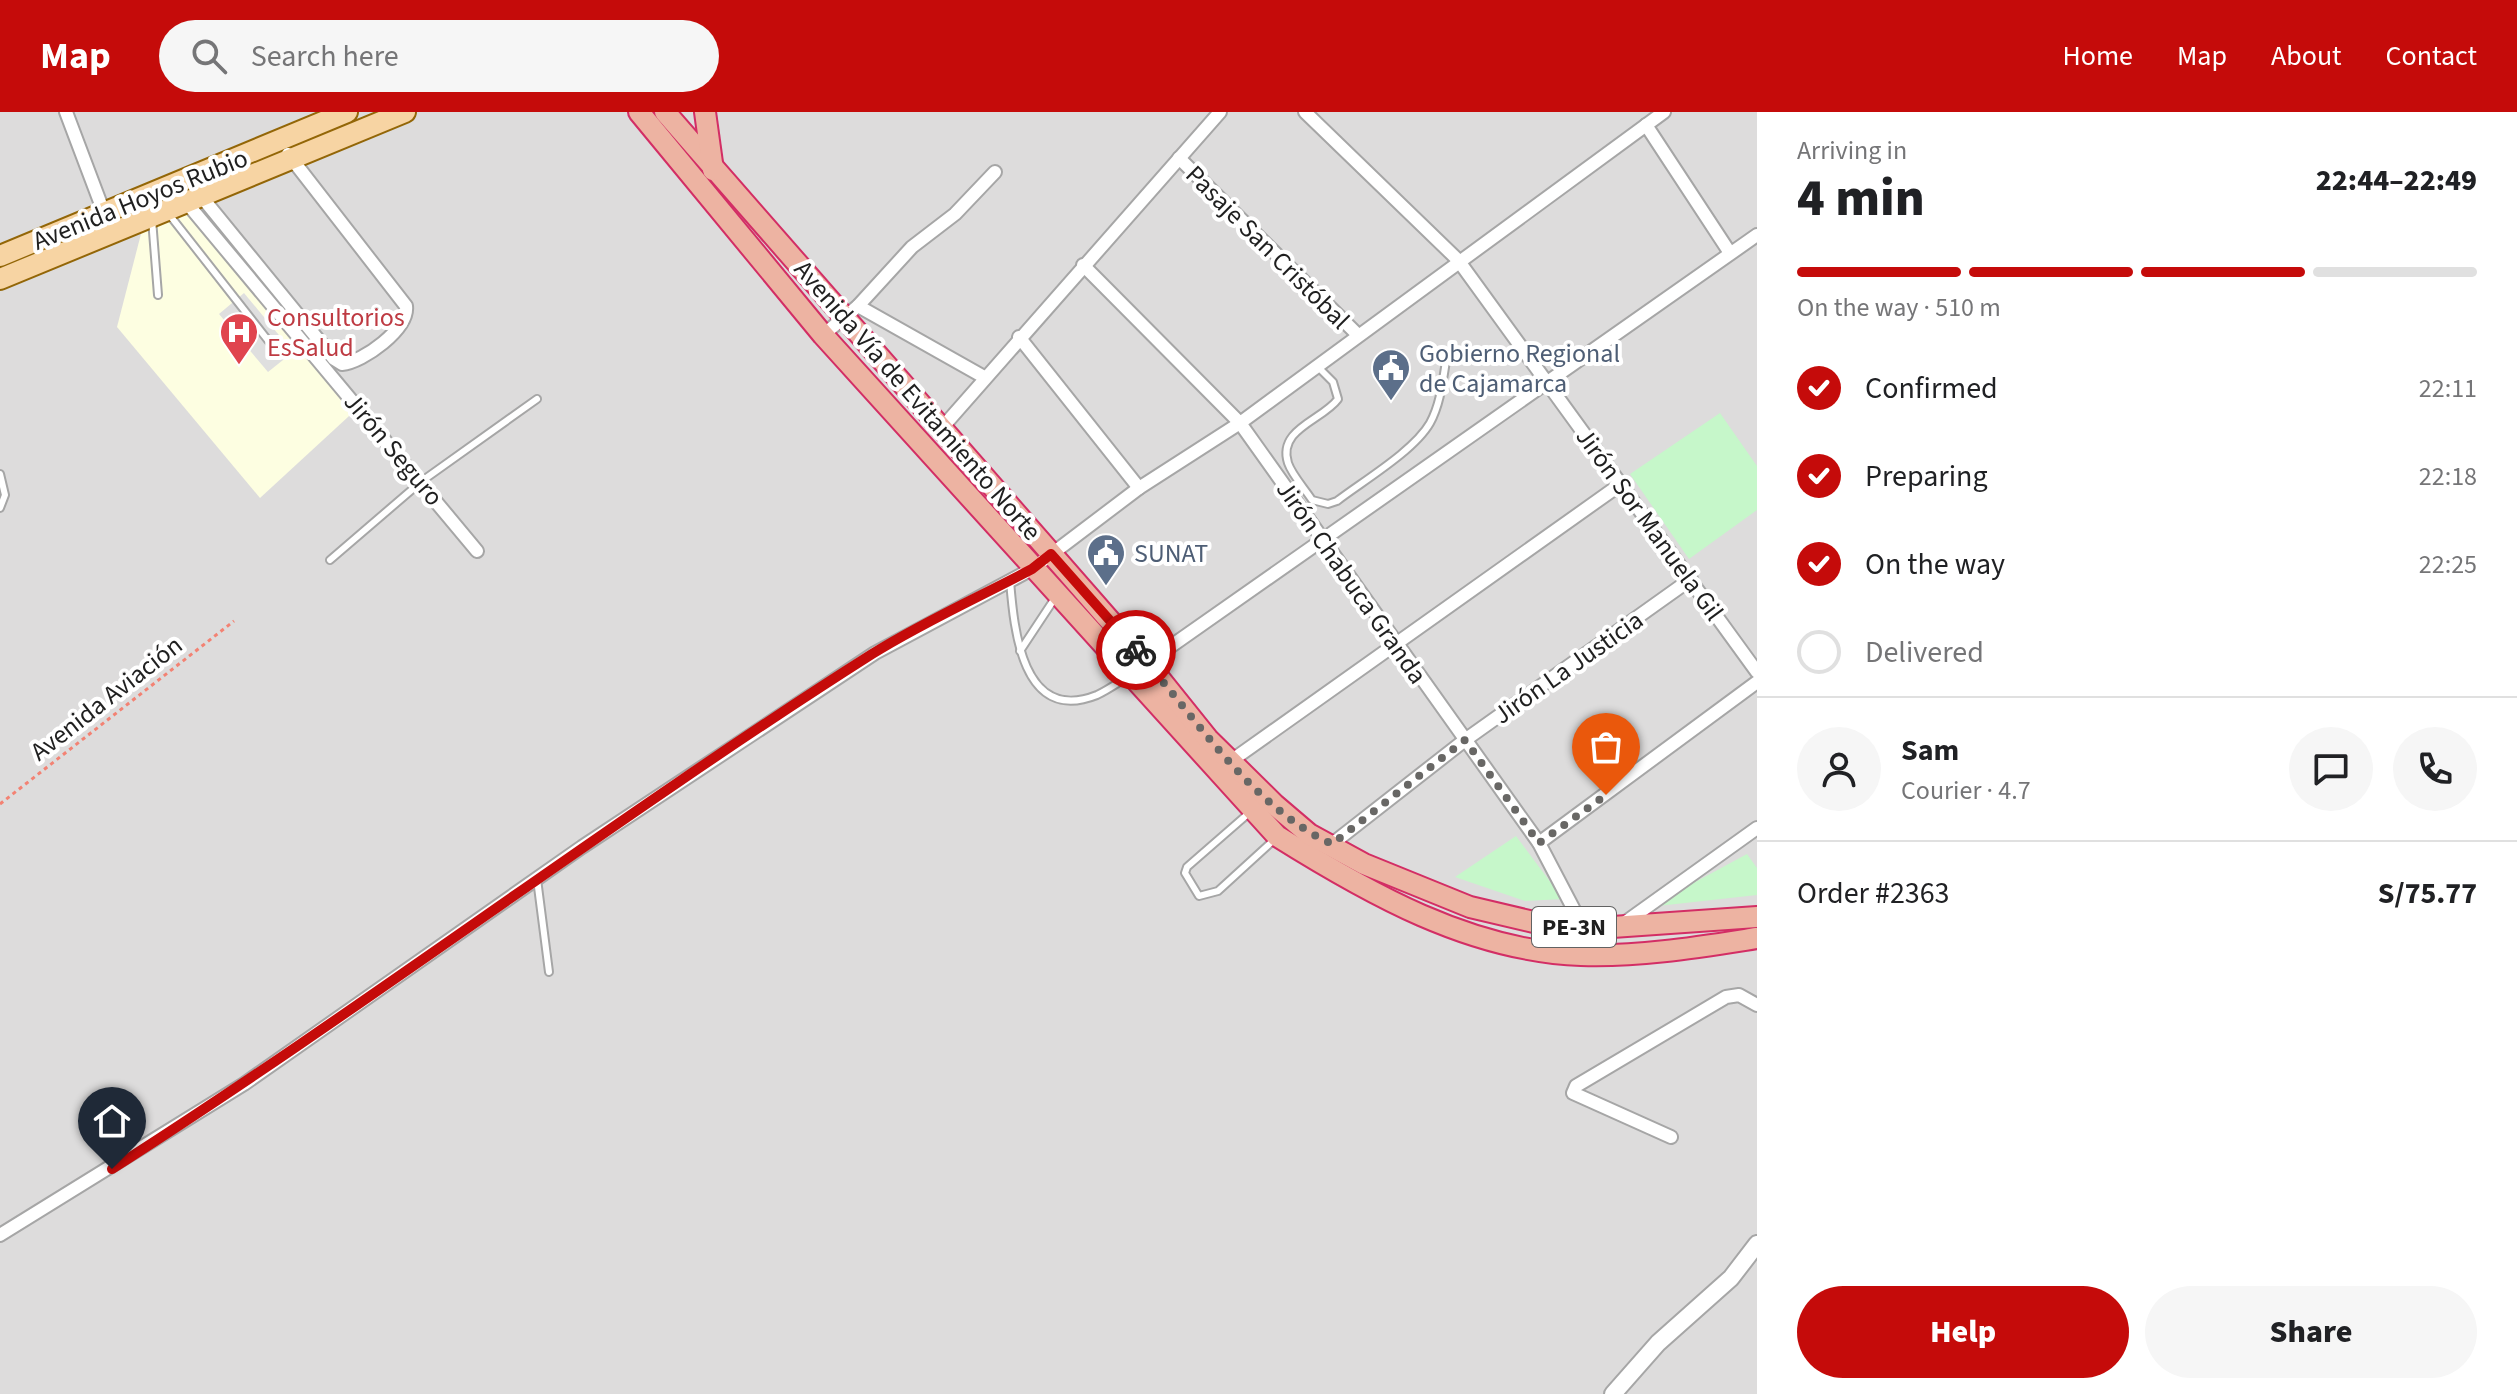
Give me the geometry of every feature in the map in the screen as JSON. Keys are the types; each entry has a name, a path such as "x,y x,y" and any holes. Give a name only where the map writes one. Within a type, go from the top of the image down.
{"highway":[{"name":"Avenida Vía de Evitamiento Norte","path":"639,112 823,335 1056,596 1277,836 1339,875 1417,914 1498,942 1580,955 1682,949 1757,938"},
{"name":"Avenida Vía de Evitamiento Norte","path":"665,112 713,170 851,312 941,429 1147,663 1208,739 1309,834 1364,864 1470,907 1584,929 1757,917"},
{"path":"705,112 713,170"}],"main road":[{"name":"Avenida Hoyos Rubio","path":"154,208 280,141 347,112"},
{"name":"Avenida Hoyos Rubio","path":"0,256 154,208 194,199 405,112"},
{"name":"Avenida Hoyos Rubio","path":"0,279 107,223"}],"street":[{"path":"66,112 107,223"},
{"path":"941,429 1220,112"},
{"name":"Jirón Sor Manuela Gil","path":"1306,112 1458,260 1757,672"},
{"path":"0,1235 244,1084 537,879 875,653 1032,569 1139,488 1240,423 1458,260 1664,112"},
{"path":"1646,125 1730,253"},
{"name":"Avenida Hoyos Rubio","path":"194,199 334,359 342,364 357,361 401,325 407,315 406,306 280,141"},
{"name":"Pasaje San Cristóbal","path":"1179,158 1358,335"},
{"path":"823,335 851,312 912,247 955,214 995,172"},
{"name":"Jirón Seguro","path":"194,199 477,551"},
{"path":"1147,663 1757,235"},
{"name":"Jirón Chabuca Granda","path":"1083,265 1240,423 1539,843 1584,929"},
{"path":"851,312 984,377"},
{"path":"1019,337 1139,488"},
{"path":"1231,761 1621,484"},
{"name":"Jirón La Justicia","path":"1332,844 1465,740 1691,579"},
{"path":"1539,843 1757,682"},
{"path":"1618,927 1757,828"},
{"path":"1671,1137 1573,1093 1576,1086 1726,997 1739,995 1757,1005"},
{"path":"1613,1394 1658,1343 1731,1278 1756,1247"}],"lane":[{"path":"154,208 158,295"},
{"path":"154,208 274,348"},
{"path":"1317,366 1333,382 1338,399 1331,408 1295,431 1289,440 1288,463 1312,500 1328,504 1337,501 1383,466 1428,426 1436,409 1447,355"},
{"path":"330,560 422,481 537,399"},
{"path":"0,474 5,495 0,508"},
{"path":"1010,581 1020,651 1028,672 1053,696 1068,699 1096,695 1129,676"},
{"path":"1020,651 1056,596"},
{"path":"1252,810 1187,867 1185,873 1199,896 1218,891 1277,836"},
{"path":"537,879 549,972"}],"path":[{"name":"Avenida Aviación","path":"0,804 234,621"}],"shaded area":[{"path":"0,112 1757,112 1757,1394 0,1394"},
{"name":"Consultorios EsSalud","path":"198,207 361,405 260,498 117,327 142,230"},
{"path":"244,293 293,352 268,372 219,314"}],"green space":[{"path":"1720,413 1757,466 1757,510 1689,559 1630,474"},
{"path":"1516,836 1563,899 1525,901 1455,877"},
{"path":"1747,854 1757,868 1757,895 1649,907"}],"way so far":[{"path":"1136,650 1208,739 1309,834 1332,844 1465,740 1539,843 1606,795"}],"place":[{"name":"Consultorios EsSalud","path":"239,366"},
{"name":"Gobierno Regional de Cajamarca","path":"1391,402"},
{"name":"SUNAT","path":"1106,587"}],"route":[{"path":"112,1169 244,1084 582,847 875,653 1032,569 1051,554 1136,650"}]}
